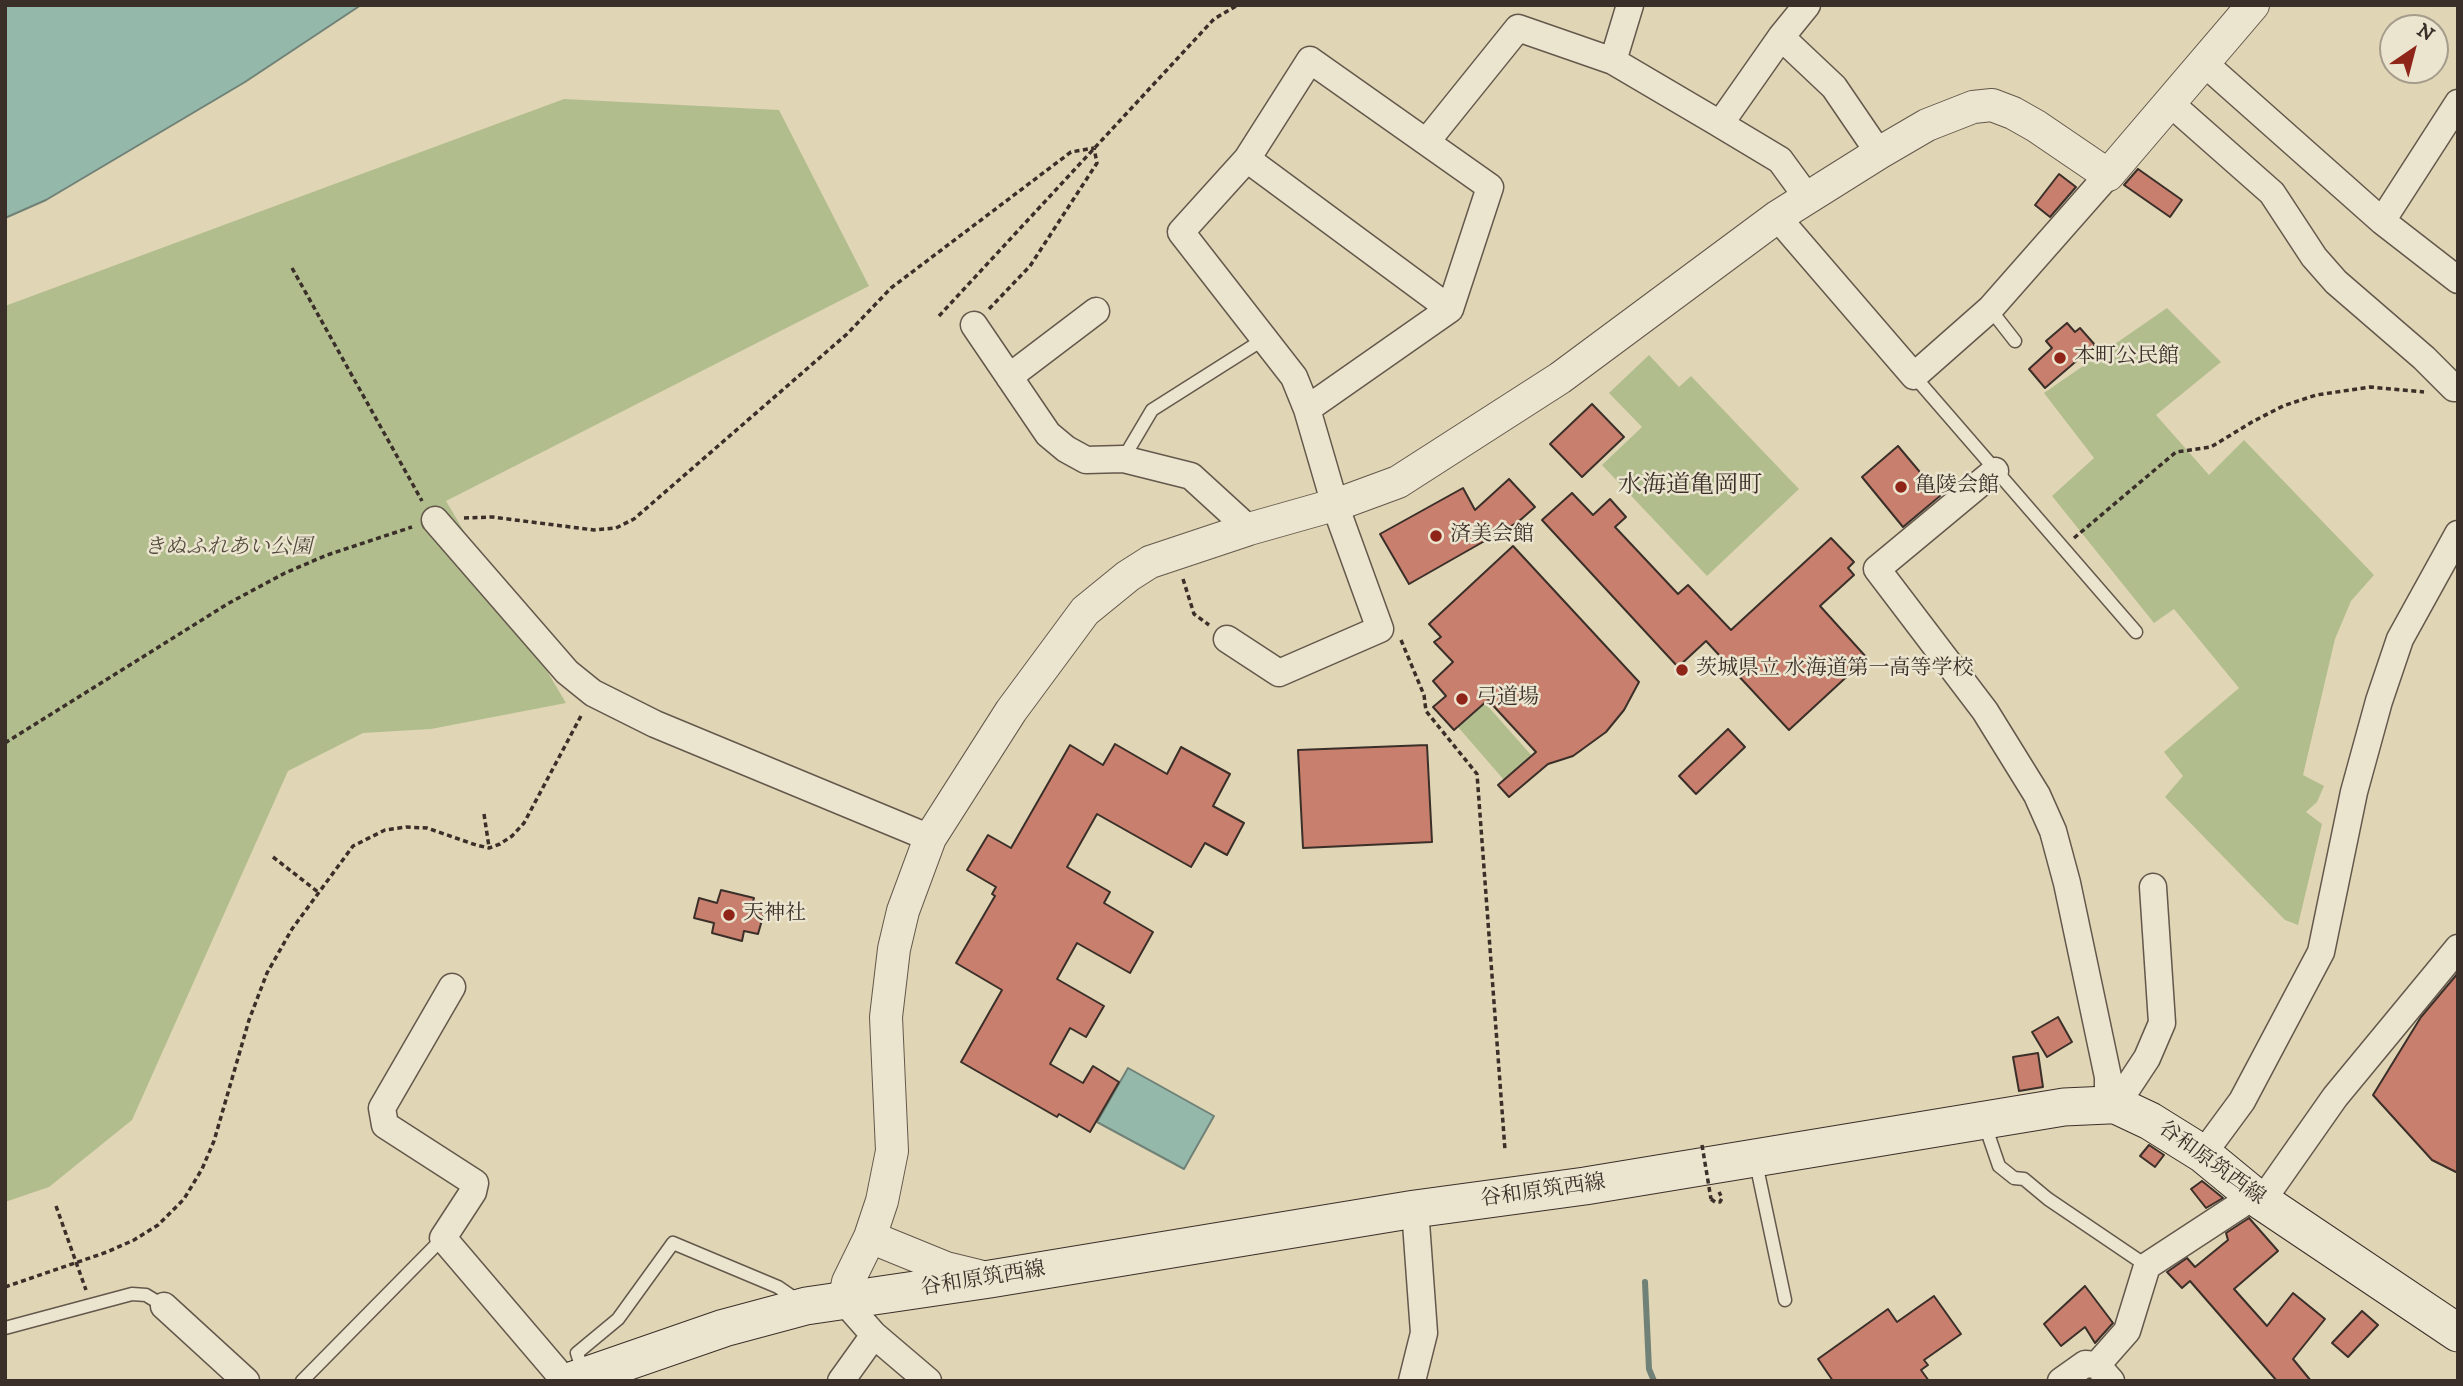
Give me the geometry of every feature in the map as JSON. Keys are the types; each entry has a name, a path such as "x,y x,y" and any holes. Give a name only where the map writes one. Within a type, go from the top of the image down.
{"main road":[{"name":"谷和原筑西線","path":"574,1379 724,1328 806,1306 990,1279 1415,1209 1585,1186 2064,1107 2112,1105 2150,1121 2203,1154 2258,1198 2360,1270 2458,1333"}],"street":[{"path":"1613,61 1630,5"},
{"path":"1720,124 1780,37 1807,5"},
{"path":"1777,217 1914,376 1990,309 2253,5"},
{"path":"1427,141 1518,28 1613,61 1780,160 1807,197"},
{"path":"1780,37 1834,87 1879,153"},
{"path":"1227,639 1279,673 1380,629 1335,505 1307,410 1294,377 1181,232 1247,159 1310,60 1490,187 1450,309 1307,410"},
{"path":"2204,63 2382,221 2458,280"},
{"path":"2170,103 2272,192 2314,257 2336,282 2424,358 2451,389"},
{"path":"2382,221 2458,103"},
{"path":"928,1381 874,1335 844,1301 854,1266 870,1237 882,1201 892,1151 886,1017 892,960 903,911 930,838 1011,711 1085,611 1150,562 1249,529 1335,505 1398,482 1560,378 1777,217 1927,125 1973,107 1992,105 2036,126 2108,175"},
{"path":"1247,159 1450,309"},
{"path":"1009,377 1096,311"},
{"path":"974,325 1048,434 1066,449 1086,460 1123,459 1191,476 1249,529"},
{"path":"1995,471 1877,569 1985,711 2037,795 2053,831 2067,883 2112,1105"},
{"path":"435,520 567,672 593,693 655,724 930,838"},
{"path":"2203,1154 2242,1101 2321,951 2354,792 2379,701 2400,639 2447,577 2458,534"},
{"path":"2112,1105 2147,1058 2162,1023 2153,887"},
{"path":"2062,1381 2085,1364 2104,1373 2127,1331 2147,1266 2258,1198 2335,1097 2458,948"},
{"path":"452,986 382,1108 384,1125 475,1183 473,1192 443,1238 574,1379"},
{"path":"1412,1381 1424,1333 1415,1209"},
{"path":"870,1237 946,1268 990,1279"},
{"path":"164,1306 246,1381"},
{"path":"841,1381 874,1335"}],"lane":[{"path":"1990,309 2015,341"},
{"path":"1123,459 1153,410 1264,339"},
{"path":"1914,376 2136,632"},
{"path":"1984,1120 1999,1166 2014,1178 2024,1179 2048,1199 2147,1266"},
{"path":"1755,1159 1784,1300"},
{"path":"302,1381 443,1238"},
{"path":"574,1379 577,1353 618,1319 673,1243 778,1287 806,1306"},
{"path":"5,1328 132,1294 146,1295 164,1306"}],"path":[{"path":"939,316 1214,19 1238,5"},
{"path":"974,325 1030,267 1097,163 1094,148"},
{"path":"5,743 229,603 285,573 362,542 435,520 492,517 594,530 616,528 634,519 847,334 891,288 1071,152 1094,148"},
{"path":"292,268 435,520"},
{"path":"2062,548 2176,452 2211,447 2283,406 2316,395 2370,387 2451,389"},
{"path":"1176,553 1194,614 1227,639"},
{"path":"1399,637 1424,695 1426,711 1477,774 1505,1150"},
{"path":"5,1287 107,1252 158,1226 184,1199 202,1169 214,1141 249,1020 267,973 292,929 353,846 385,830 406,827 427,828 489,848 512,836 524,822 548,781 593,693"},
{"path":"484,814 489,848"},
{"path":"273,857 318,892"},
{"path":"1702,1145 1710,1199 1720,1202 1721,1193 1715,1190 1707,1192"},
{"path":"56,1206 89,1298"}],"green space":[{"name":"きぬふれあい公園","path":"564,99 779,110 869,286 446,501 566,703 431,729 363,733 288,771 132,1120 49,1187 5,1202 5,306"},
{"path":"2167,308 2221,362 2156,415 2209,475 2244,440 2374,575 2351,601 2335,639 2303,775 2324,786 2317,802 2306,812 2322,824 2298,925 2285,920 2165,797 2183,776 2164,752 2239,688 2174,609 2154,623 2052,496 2094,458 2044,393"},
{"path":"1649,355 1679,387 1691,376 1799,489 1707,576 1602,465 1642,427 1609,393"},
{"path":"1485,703 1532,756 1504,780 1458,727"}],"shaded area":[{"path":"5,5 361,5 245,82 46,200 5,218"},
{"path":"1128,1068 1214,1116 1184,1169 1097,1122"}],"building":[{"path":"2138,169 2182,200 2170,217 2124,185"},
{"path":"2059,174 2076,187 2050,217 2035,205"},
{"name":"本町公民館","path":"2067,323 2075,332 2080,328 2095,345 2045,388 2029,369 2052,348 2046,341"},
{"path":"1592,404 1624,437 1582,477 1550,444"},
{"name":"亀陵会館","path":"1898,446 1940,496 1903,527 1862,477"},
{"name":"済美会館","path":"1509,479 1535,507 1518,522 1409,584 1380,534 1463,488 1475,510"},
{"path":"1572,493 1593,515 1610,499 1626,517 1615,527 1678,594 1688,585 1731,630 1831,538 1854,562 1848,568 1854,575 1820,606 1867,658 1789,730 1706,641 1678,667 1542,520"},
{"path":"1513,546 1639,682 1624,710 1606,732 1573,756 1548,764 1509,797 1498,785 1536,752 1488,700 1454,730 1433,707 1446,696 1433,681 1453,662 1434,642 1441,637 1429,624"},
{"path":"1728,729 1745,747 1696,794 1679,776"},
{"path":"1115,744 1167,774 1181,747 1230,774 1213,806 1244,823 1227,855 1205,843 1191,867 1097,814 1067,867 1110,892 1104,903 1153,932 1130,973 1077,943 1057,979 1104,1006 1086,1037 1070,1028 1050,1064 1083,1083 1093,1066 1119,1082 1090,1132 1059,1114 1057,1117 961,1062 1002,990 956,963 995,896 992,894 996,887 967,870 988,835 1011,848 1070,745 1103,765"},
{"path":"1427,745 1432,842 1303,848 1298,750"},
{"name":"天神社","path":"721,890 754,898 751,909 764,913 758,934 744,931 742,941 712,933 714,923 694,918 699,898 717,903"},
{"path":"2458,973 2458,1173 2432,1160 2373,1095 2421,1017"},
{"path":"2058,1017 2072,1042 2047,1057 2032,1032"},
{"path":"2038,1053 2043,1087 2019,1091 2013,1057"},
{"path":"2149,1145 2164,1155 2155,1167 2140,1156"},
{"path":"2202,1181 2223,1198 2206,1208 2191,1189"},
{"path":"2249,1218 2278,1251 2234,1289 2267,1326 2293,1293 2325,1319 2293,1359 2311,1381 2277,1381 2190,1281 2182,1288 2167,1272 2187,1258 2195,1267 2228,1240 2226,1233"},
{"path":"2085,1286 2113,1323 2095,1343 2085,1327 2061,1346 2044,1324"},
{"path":"1934,1296 1961,1334 1924,1360 1928,1365 1921,1370 1929,1381 1833,1381 1818,1359 1888,1309 1897,1322"},
{"path":"2362,1311 2378,1325 2348,1357 2332,1343"}],"waterway":[{"path":"1645,1282 1649,1369 1654,1381"}],"place":[{"name":"本町公民館","path":"2060,358"},
{"name":"亀陵会館","path":"1901,487"},
{"name":"済美会館","path":"1436,536"},
{"name":"茨城県立 水海道第一高等学校","path":"1682,670"},
{"name":"弓道場","path":"1462,699"},
{"name":"天神社","path":"729,915"}],"district":[{"name":"水海道亀岡町","path":"1690,487"}]}
